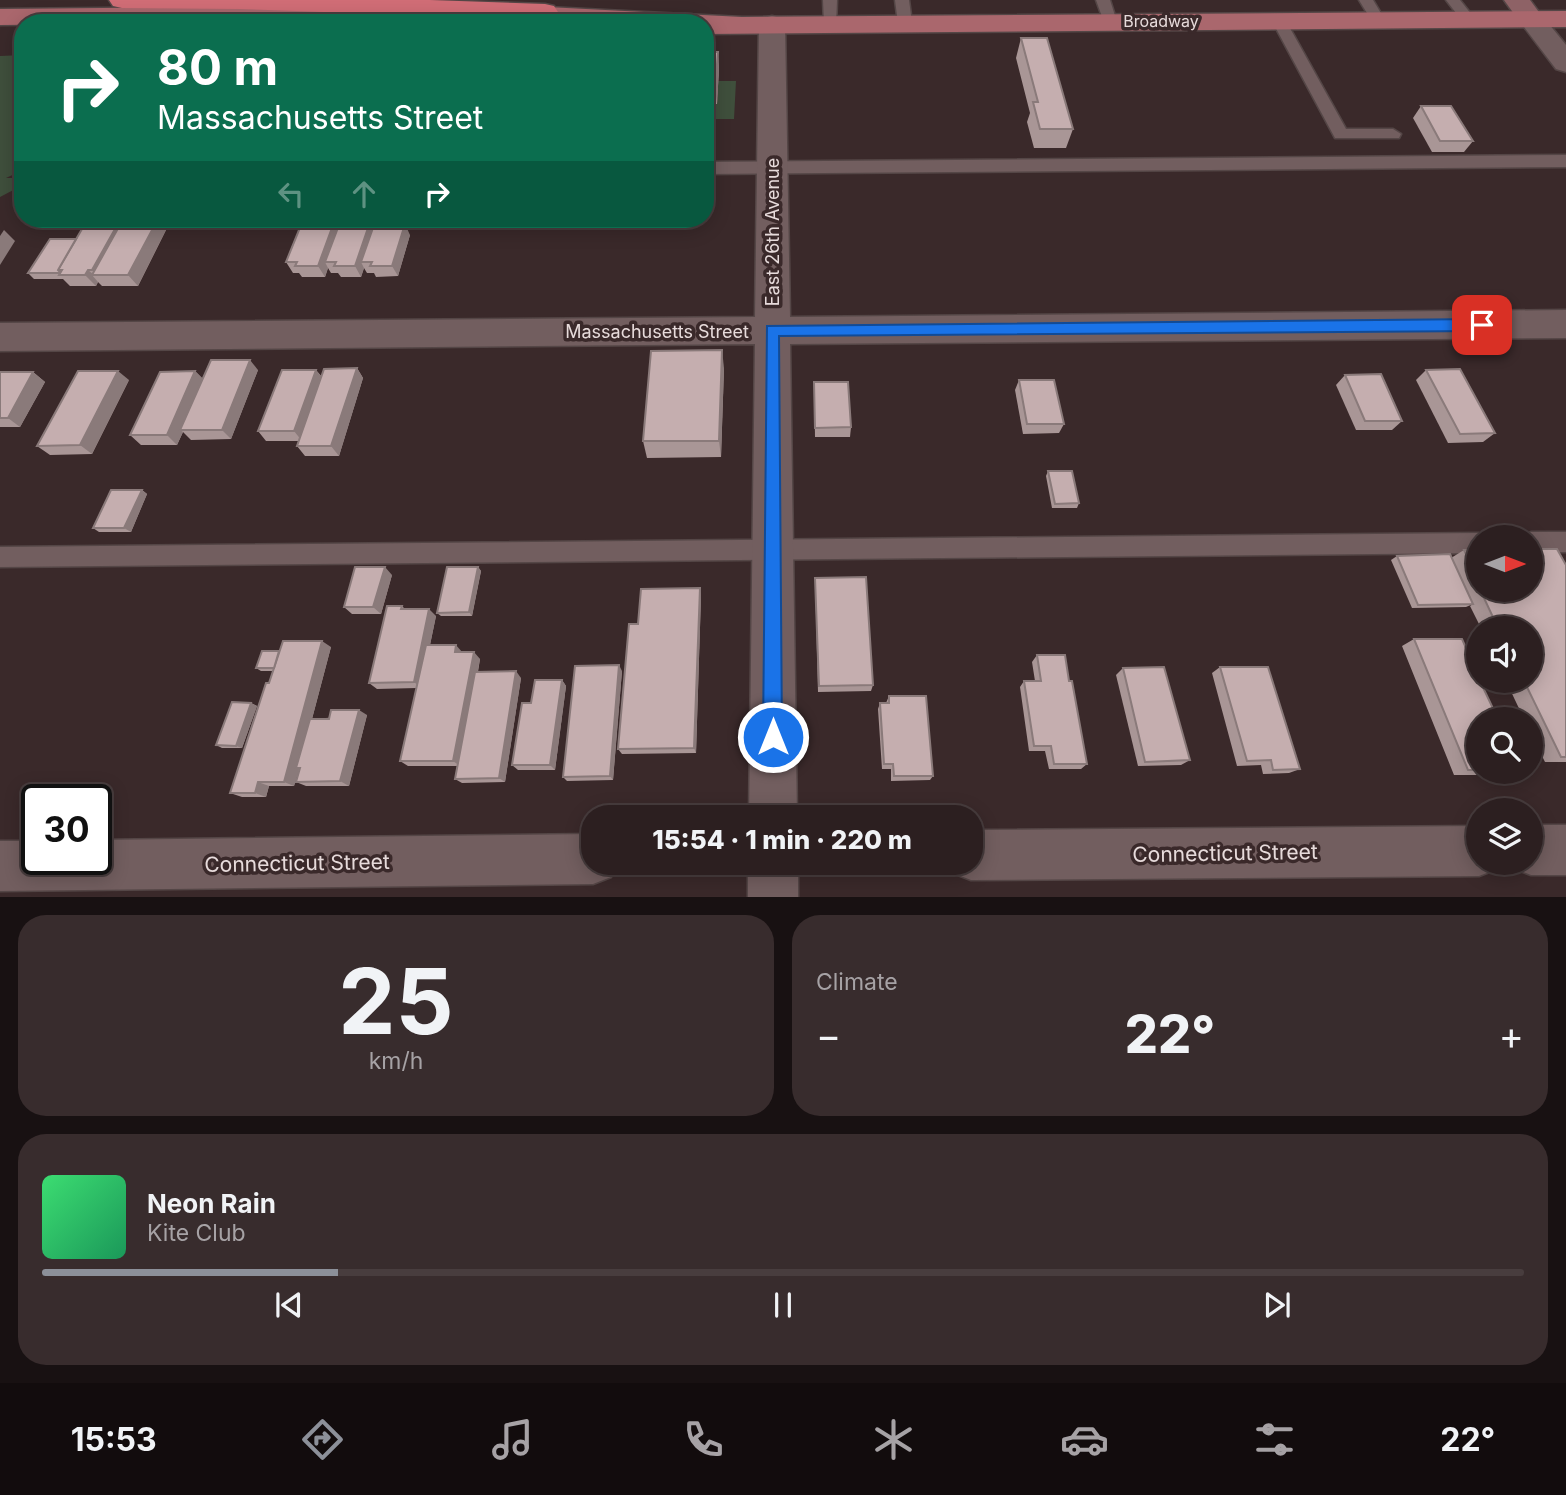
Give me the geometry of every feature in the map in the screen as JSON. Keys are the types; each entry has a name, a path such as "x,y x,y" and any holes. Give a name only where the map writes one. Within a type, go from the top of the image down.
{"highway":[{"path":"122,0 239,1 545,12"}],"main road":[{"name":"Broadway","path":"714,15 903,11 1021,32 1107,11 1279,21 1372,10 1524,9 1566,19"},
{"name":"Broadway","path":"327,14 653,14"},
{"name":"Broadway","path":"714,24 761,16"}],"street":[{"path":"1524,9 1566,63"},
{"name":"East 26th Avenue","path":"761,16 772,167 773,805"},
{"name":"Massachusetts Street","path":"0,337 1566,324"},
{"name":"Connecticut Street","path":"983,855 1466,850"},
{"path":"1543,850 1566,850"},
{"name":"Connecticut Street","path":"0,866 581,859"},
{"path":"773,875 773,897"}],"lane":[{"path":"1279,21 1341,134 1393,134"},
{"path":"714,168 1052,157 1566,162"},
{"path":"1544,542 1566,542"},
{"path":"0,557 1466,543"}],"green space":[{"path":"14,55 14,174 6,178 14,178 14,190 0,197 0,56"},
{"path":"718,81 736,81 734,119 714,119 714,104 717,103"}],"building":[{"path":"1021,38 1047,38 1073,129 1040,129 1033,102 1038,102"},
{"path":"714,52 718,52 715,88"},
{"path":"1421,106 1451,106 1473,141 1440,141"},
{"path":"118,228 153,228 128,275 92,275"},
{"path":"300,228 332,228 318,266 295,266 297,262 286,262"},
{"path":"338,228 368,228 355,266 334,266 336,262 325,262"},
{"path":"373,228 404,228 392,266 370,266 372,262 361,262"},
{"path":"82,229 115,229 92,270 88,270 85,275 59,275 62,270 58,270"},
{"path":"50,239 76,239 58,270 60,272 28,273"},
{"path":"722,350 719,441 643,441 651,351"},
{"path":"211,360 250,360 222,430 180,430"},
{"path":"357,368 331,446 297,446 324,369"},
{"path":"1460,369 1495,433 1460,434 1426,370"},
{"path":"282,370 316,370 294,431 258,431"},
{"path":"78,371 118,371 80,445 37,446"},
{"path":"195,371 167,435 130,435 160,372"},
{"path":"0,372 33,372 8,418 0,418"},
{"path":"1381,374 1402,421 1365,421 1345,375"},
{"path":"1019,380 1054,380 1064,424 1027,424"},
{"path":"814,382 848,382 851,427 815,428"},
{"path":"1048,471 1072,471 1079,503 1055,504"},
{"path":"111,490 142,490 124,528 93,528"},
{"path":"1544,549 1557,549 1566,565 1566,757 1561,757 1543,720 1543,707 1537,707 1530,693 1543,693 1543,616 1492,616 1486,602 1544,602"},
{"path":"1450,554 1466,589 1466,602 1473,604 1418,605 1397,556"},
{"path":"355,567 385,567 373,607 344,607"},
{"path":"447,567 478,567 469,612 437,613"},
{"path":"866,577 873,685 819,686 815,578"},
{"path":"700,588 694,748 618,749 629,624 638,624 641,589"},
{"path":"387,606 429,609 414,682 369,683"},
{"path":"1414,639 1462,639 1466,648 1466,693 1486,693 1492,707 1466,707 1466,765"},
{"path":"283,641 322,641 284,782 258,782 255,793 230,793 266,683 269,683"},
{"path":"426,645 456,645 455,652 474,652 453,761 400,761"},
{"path":"262,651 279,651 274,668 256,668"},
{"path":"1037,655 1065,655 1087,764 1054,764 1051,746 1034,746 1024,681 1041,681"},
{"path":"619,665 610,776 563,777 575,666"},
{"path":"1164,667 1190,760 1145,762 1123,668"},
{"path":"1220,667 1268,667 1300,769 1273,770 1271,760 1247,761"},
{"path":"516,671 499,778 455,779 475,672"},
{"path":"535,680 562,680 550,765 512,765 522,703 531,703"},
{"path":"889,696 926,696 933,776 894,776 893,764 884,764 880,703 889,703"},
{"path":"232,702 251,703 236,746 216,745"},
{"path":"331,710 359,710 340,781 296,782 300,768 296,768 310,719 329,719"}],"route":[{"path":"773,737 772,330 1482,325"}]}
